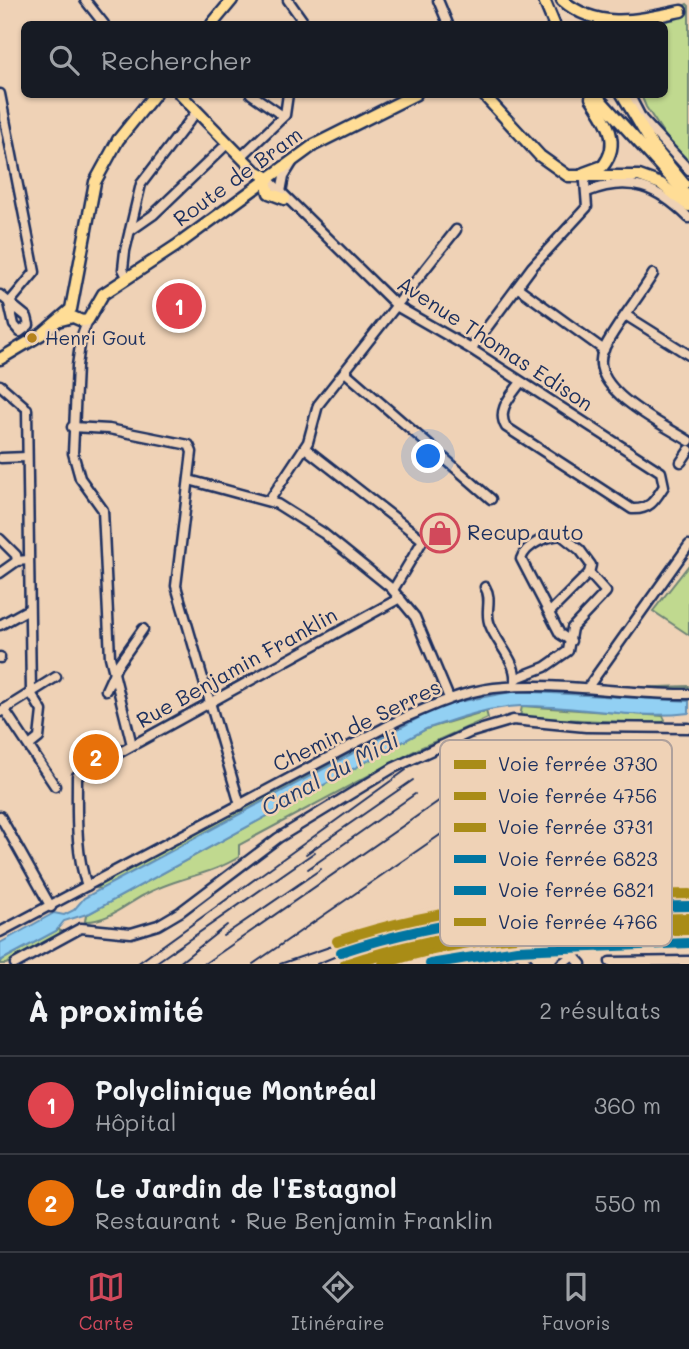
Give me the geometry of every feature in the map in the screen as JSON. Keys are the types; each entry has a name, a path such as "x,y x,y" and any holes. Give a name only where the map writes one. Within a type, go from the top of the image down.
{"main road":[{"path":"214,21 232,0"},
{"path":"544,0 553,21"},
{"path":"562,0 587,16 606,21"},
{"path":"635,21 685,10"},
{"path":"654,21 685,10"},
{"path":"88,320 80,307 95,182 118,140 151,98"},
{"path":"184,98 266,179 269,193"},
{"name":"Route de Bram","path":"0,359 176,246 314,145 408,98"},
{"path":"487,98 540,156 563,173 587,178 639,176 661,184 689,206"},
{"path":"563,173 595,171 610,158 612,136 591,98"},
{"path":"599,98 689,198"},
{"path":"624,98 652,145 689,190"},
{"path":"266,179 314,145"},
{"path":"241,196 255,180 254,170"},
{"path":"241,196 269,193 283,195"}],"street":[{"path":"85,0 102,21"},
{"path":"288,0 303,21"},
{"path":"438,0 447,21"},
{"path":"0,94 35,272 9,303 0,295"},
{"path":"257,98 283,116"},
{"path":"241,157 283,116 287,98"},
{"path":"631,98 642,120 689,170"},
{"path":"127,276 123,269 126,246 141,184 197,111"},
{"path":"130,231 153,215 228,143"},
{"path":"283,195 284,176 292,163"},
{"path":"563,173 586,192"},
{"path":"471,349 517,287 587,207 587,178"},
{"name":"Avenue Thomas Edison","path":"266,179 398,307 471,349 662,472 664,486 653,503 643,509 632,509 506,427 501,419 502,410 521,382"},
{"path":"586,192 621,184 649,187 673,202 689,218"},
{"path":"269,500 305,447 318,405 398,307 456,230"},
{"path":"653,274 604,350 602,371 609,386 689,441"},
{"path":"517,287 604,350"},
{"path":"80,307 72,427 74,461 84,486 100,503 104,519 113,673 132,745"},
{"path":"628,316 689,355"},
{"path":"80,338 88,320"},
{"path":"345,372 491,499"},
{"path":"0,385 25,408 30,693 42,711 39,738 29,746"},
{"path":"72,427 109,429 189,445 192,452 176,586 240,805"},
{"path":"305,447 423,540 393,590"},
{"path":"681,462 689,450"},
{"path":"1,458 27,457"},
{"path":"188,480 269,500 323,533 393,590 415,617 449,698"},
{"path":"0,573 17,558 28,535"},
{"path":"550,612 589,573 591,565 580,550 561,535 538,542 523,552 522,564 563,638 571,641"},
{"path":"0,539 17,558 28,560"},
{"path":"588,688 689,545"},
{"path":"507,688 517,678 545,667 568,652 572,628 606,592 589,573"},
{"path":"485,587 490,598 489,625 517,678"},
{"name":"Rue Benjamin Franklin","path":"87,886 83,875 77,815 77,776 400,598"},
{"path":"0,625 29,610"},
{"path":"106,690 113,673 143,629"},
{"path":"55,786 2,710 56,677"},
{"name":"Chemin de Serres","path":"0,932 397,721 449,698 507,688 588,688 689,694"},
{"path":"452,740 513,720 586,727 689,728"},
{"path":"15,964 81,928 131,933 158,925 180,912 278,838 393,768 440,744"},
{"path":"0,816 51,907"},
{"path":"505,957 515,948 528,964"},
{"path":"561,964 573,955 581,964"},
{"path":"610,962 689,961"}],"green space":[{"path":"687,4 689,6 689,172 642,98 668,98 668,21 656,21"},
{"path":"689,565 689,635 653,611"},
{"path":"555,682 628,688 689,686 689,701 549,691"},
{"path":"522,706 663,716 665,720 662,724 520,717"},
{"path":"486,711 488,718 420,748 239,845 239,857 228,863 156,889 101,919 85,921 86,915 426,729"},
{"path":"393,727 394,730 101,889 90,887"},
{"path":"59,929 62,935 6,964 0,964 0,961"}],"water":[{"name":"Canal du Midi","path":"516,691 689,701 689,713 647,715 521,706 484,711 426,729 90,913 64,921 56,931 0,961 0,943 54,913 64,915 74,910 84,898 433,710 453,703"}],"railway":[{"path":"137,964 406,770"},
{"path":"306,854 413,780"},
{"path":"308,869 415,794"},
{"path":"204,964 440,800"},
{"path":"253,964 440,835"},
{"path":"154,964 315,852"},
{"path":"223,936 321,869"},
{"path":"672,906 689,906"},
{"path":"178,964 227,925"},
{"path":"317,964 364,946 440,925"},
{"path":"280,964 373,932"}],"rail line":[{"name":"4766","path":"672,895 689,894"},
{"name":"6823","path":"672,907 689,906"},
{"name":"4766","path":"337,941 440,914"},
{"name":"3730","path":"672,919 689,918"},
{"name":"3731","path":"672,922 689,921"},
{"name":"6823","path":"341,952 440,927"},
{"name":"4756","path":"672,930 689,930"},
{"name":"3730","path":"345,964 440,939"},
{"name":"3731","path":"353,964 440,942"},
{"name":"6821","path":"672,944 689,943"},
{"name":"4756","path":"383,964 453,946"},
{"name":"6821","path":"430,964 517,950 615,946"}],"place":[{"name":"Polyclinique Montréal","path":"179,306"},
{"name":"Henri Gout","path":"32,338"},
{"name":"Recup auto","path":"440,533"},
{"name":"Le Jardin de l'Estagnol","path":"96,757"}]}
